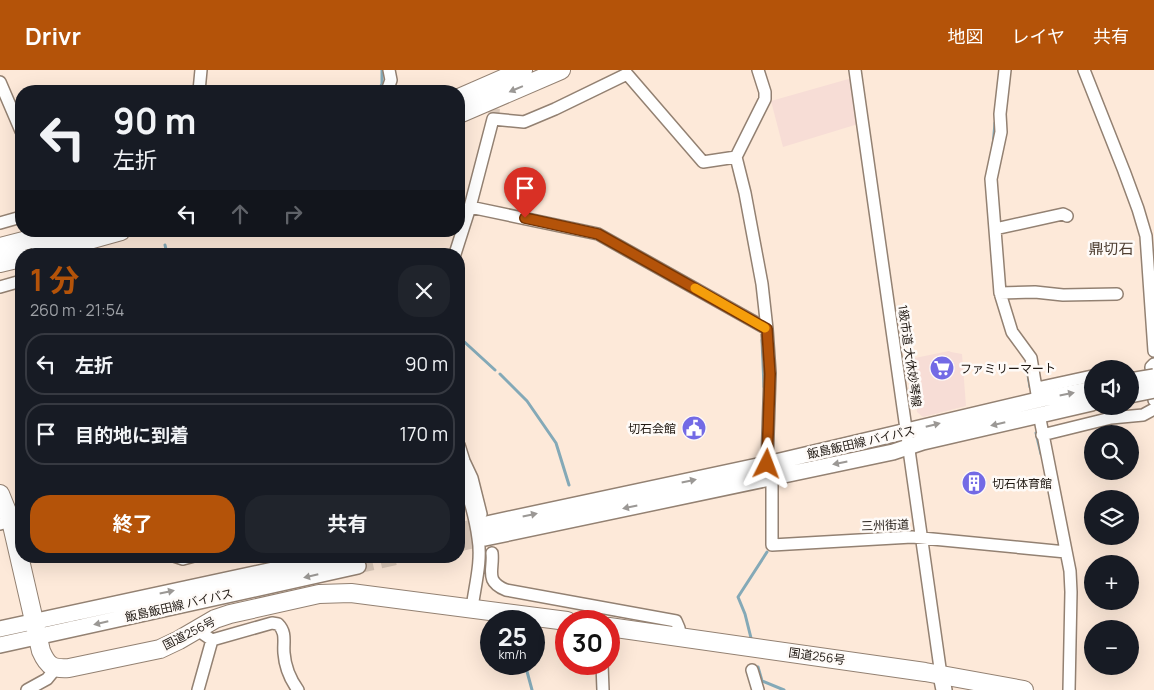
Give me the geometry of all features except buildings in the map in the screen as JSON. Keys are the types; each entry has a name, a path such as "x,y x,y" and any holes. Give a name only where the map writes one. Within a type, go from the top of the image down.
{"highway":[{"path":"465,95 523,70"},
{"path":"465,111 561,70"},
{"path":"0,247 39,237"},
{"path":"60,248 100,237"},
{"path":"0,263 15,259"},
{"path":"0,494 11,521 15,538"},
{"path":"21,563 44,658 56,668"},
{"name":"国道256号","path":"56,668 69,668 160,649 215,619 319,594 351,593 555,619"},
{"name":"国道256号","path":"620,629 942,682 1024,690"}],"main road":[{"path":"1139,380 1154,377"},
{"path":"1139,393 1154,390"},
{"name":"飯島飯田線 バイパス","path":"769,470 906,431 1040,403 1084,391"},
{"name":"飯島飯田線 バイパス","path":"483,526 769,470 909,447 1040,403 1084,403"},
{"name":"飯島飯田線 バイパス","path":"0,645 36,629 309,563"},
{"name":"飯島飯田線 バイパス","path":"0,629 36,629 358,566"}],"street":[{"path":"200,85 201,70"},
{"path":"389,70 392,80 390,85"},
{"path":"758,70 765,92 765,99 736,157 745,193 762,284 767,329 770,374 769,470"},
{"name":"1級市道 大休妙琴線","path":"855,70 942,682"},
{"path":"1005,70 1000,114 1001,132 991,179 1000,292 1012,332 1030,358 1040,403 1042,434 1070,571 1072,592 1069,690"},
{"path":"1084,70 1133,194 1146,236 1154,351"},
{"path":"465,223 493,120 524,122 627,74 703,162 736,157"},
{"path":"0,82 15,117"},
{"path":"470,207 598,234 767,329"},
{"path":"995,229 1063,214 1067,216"},
{"path":"0,223 15,219"},
{"path":"0,287 15,283"},
{"path":"1000,292 1035,292 1064,295 1118,294"},
{"path":"1154,364 1151,367 1154,400"},
{"path":"1040,403 1084,380"},
{"path":"1042,434 1111,418 1143,415 1154,409"},
{"path":"465,463 472,478 483,526"},
{"name":"三州街道","path":"769,470 772,484 772,545 912,537 1066,552"},
{"path":"465,486 478,538 479,560 472,608"},
{"path":"492,552 493,559 490,574 498,587 676,622 681,638"},
{"path":"196,629 212,640 278,624 285,632 284,654 290,680 298,690"},
{"path":"198,690 212,640"},
{"path":"27,690 47,679 56,668"},
{"path":"752,670 758,690"},
{"path":"602,675 603,690"}],"shaded area":[{"path":"852,78 858,124 783,147 771,101"},
{"path":"949,351 962,354 966,406 923,417 917,412 910,359"}],"waterway":[{"path":"381,85 382,70"},
{"path":"993,146 995,123"},
{"path":"762,340 764,387"},
{"path":"465,342 495,370"},
{"path":"500,374 527,401 556,443 569,485"},
{"path":"1028,375 1030,387"},
{"path":"1036,433 1041,454"},
{"path":"751,638 745,614 738,597 767,552"},
{"path":"758,667 762,681 784,690"},
{"path":"528,675 532,690"}],"tunnel":[{"path":"493,119 500,70"},
{"path":"465,529 482,525"},
{"path":"465,543 485,538"},
{"path":"358,566 371,563"}],"slow traffic":[{"path":"695,288 765,328"}],"place":[{"name":"ファミリーマート","path":"942,368"},
{"name":"切石会館","path":"694,428"},
{"name":"切石体育館","path":"974,483"}],"district":[{"name":"鼎切石","path":"1111,248"}],"route":[{"path":"525,218 598,234 767,329 770,374 767,464"}]}
